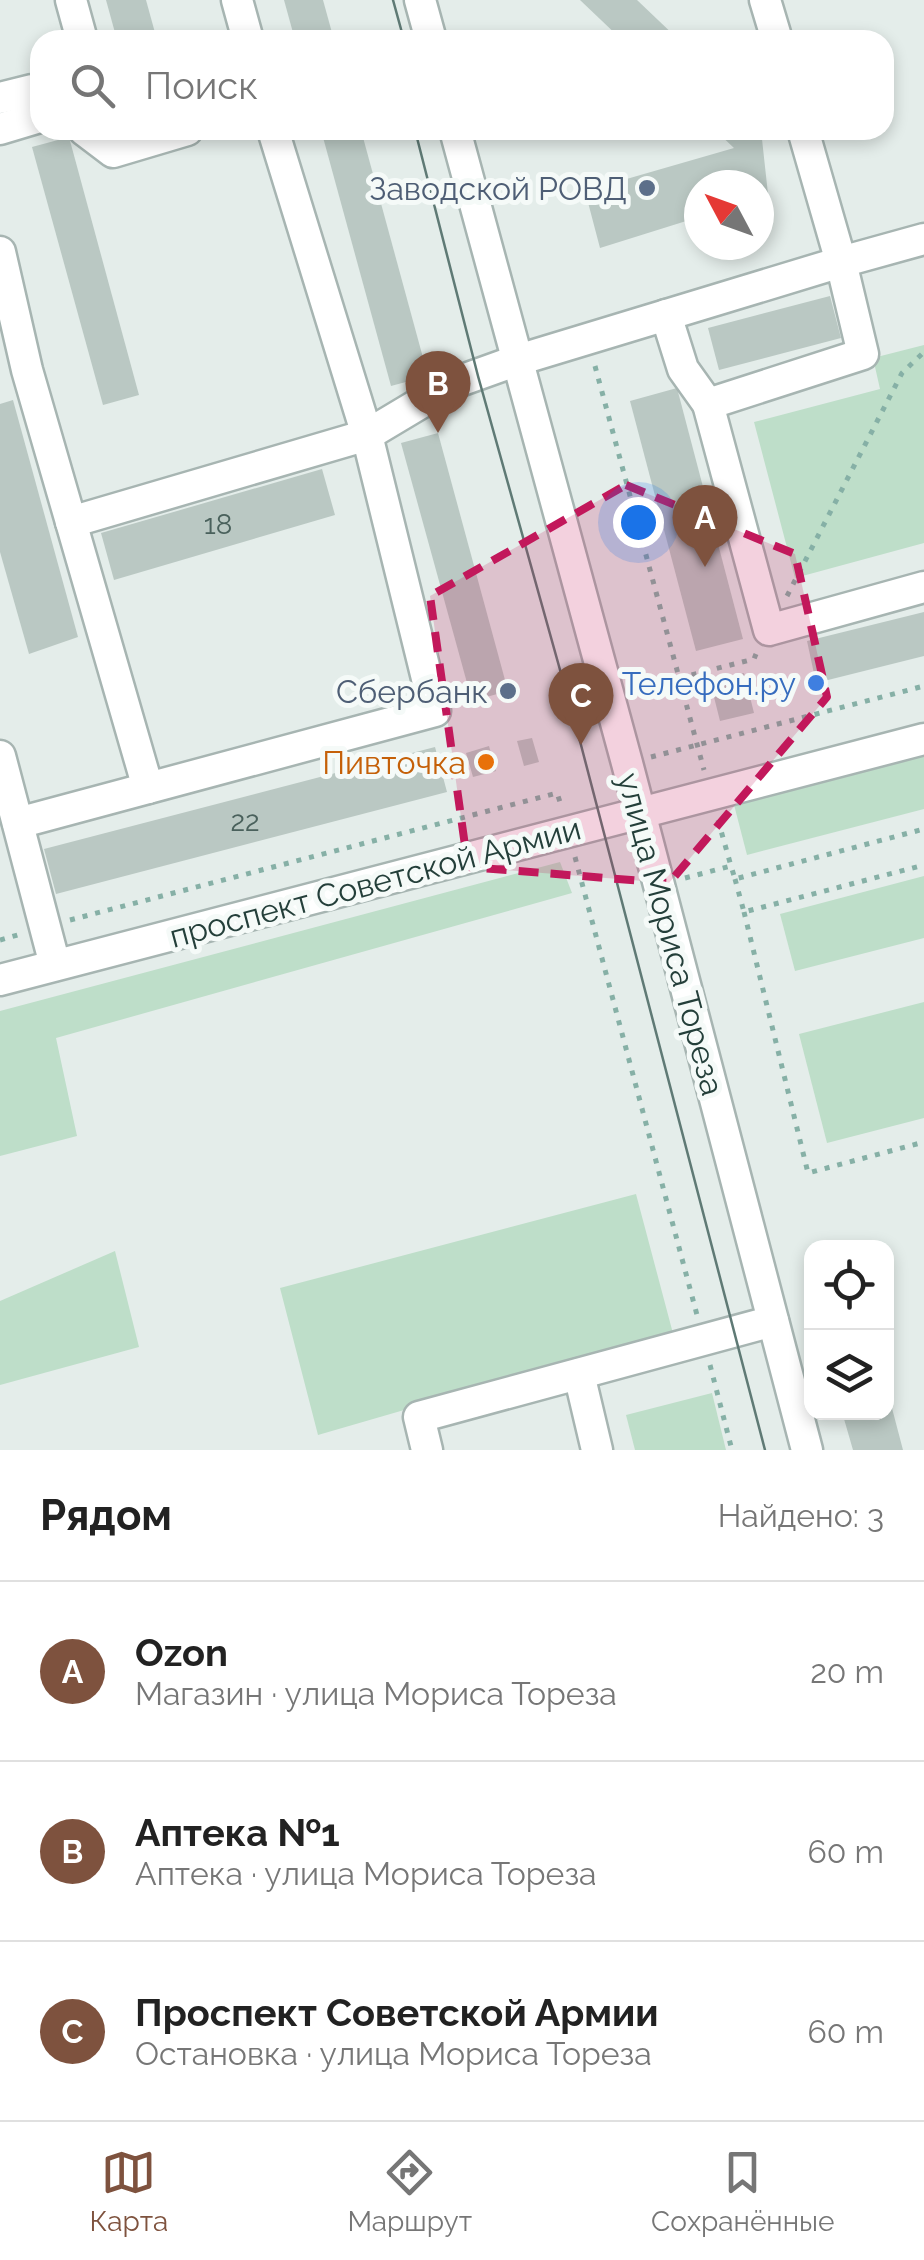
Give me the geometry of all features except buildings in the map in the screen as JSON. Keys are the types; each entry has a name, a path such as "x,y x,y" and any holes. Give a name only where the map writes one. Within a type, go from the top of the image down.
{"street":[{"path":"71,0 79,30"},
{"path":"237,0 245,30"},
{"path":"420,0 428,30"},
{"path":"766,0 774,30"},
{"path":"0,98 30,90"},
{"path":"0,129 30,120"},
{"path":"18,823 435,711 367,434 276,140"},
{"name":"улица Мориса Тореза","path":"458,140 627,763 807,1450"},
{"path":"708,404 863,354 806,140"},
{"path":"71,522 367,434 454,383 518,360 924,238"},
{"path":"0,252 13,374 71,522 148,788"},
{"path":"666,315 683,369 708,404 770,630 924,587"},
{"name":"проспект Советской Армии","path":"0,980 924,739"},
{"path":"0,756 55,965"},
{"path":"427,1450 419,1417 773,1321"},
{"path":"579,1374 597,1450"}],"path":[{"path":"588,339 732,866 808,1173 924,1142"},
{"path":"680,678 754,660 902,372 924,352"},
{"path":"627,763 924,686"},
{"path":"0,940 558,793 732,1450"},
{"path":"735,879 924,829"},
{"path":"744,912 924,865"},
{"path":"658,885 732,866"}],"highlighted area":[{"path":"626,485 795,554 827,697 669,883 468,867 430,596"}],"green space":[{"path":"924,345 924,543 795,578 754,422 880,389 873,358"},
{"path":"924,747 924,809 747,855 732,797"},
{"path":"560,862 572,893 56,1038 77,1136 0,1156 0,1011"},
{"path":"924,876 924,938 795,971 780,914"},
{"path":"924,1002 924,1118 827,1143 799,1034"},
{"path":"636,1194 675,1341 542,1370 318,1435 280,1288"},
{"path":"115,1251 139,1347 0,1385 0,1301"},
{"path":"712,1393 726,1450 635,1450 626,1415"}],"tram line":[{"path":"393,0 401,30"},
{"path":"418,140 765,1450"}],"place":[{"name":"Заводской РОВД","path":"647,188"},
{"name":"Аптека №1","path":"438,433"},
{"name":"Ozon","path":"705,567"},
{"name":"Телефон.ру","path":"816,683"},
{"name":"Сбербанк","path":"508,691"},
{"name":"Проспект Советской Армии","path":"581,745"},
{"name":"Пивточка","path":"486,762"}]}
